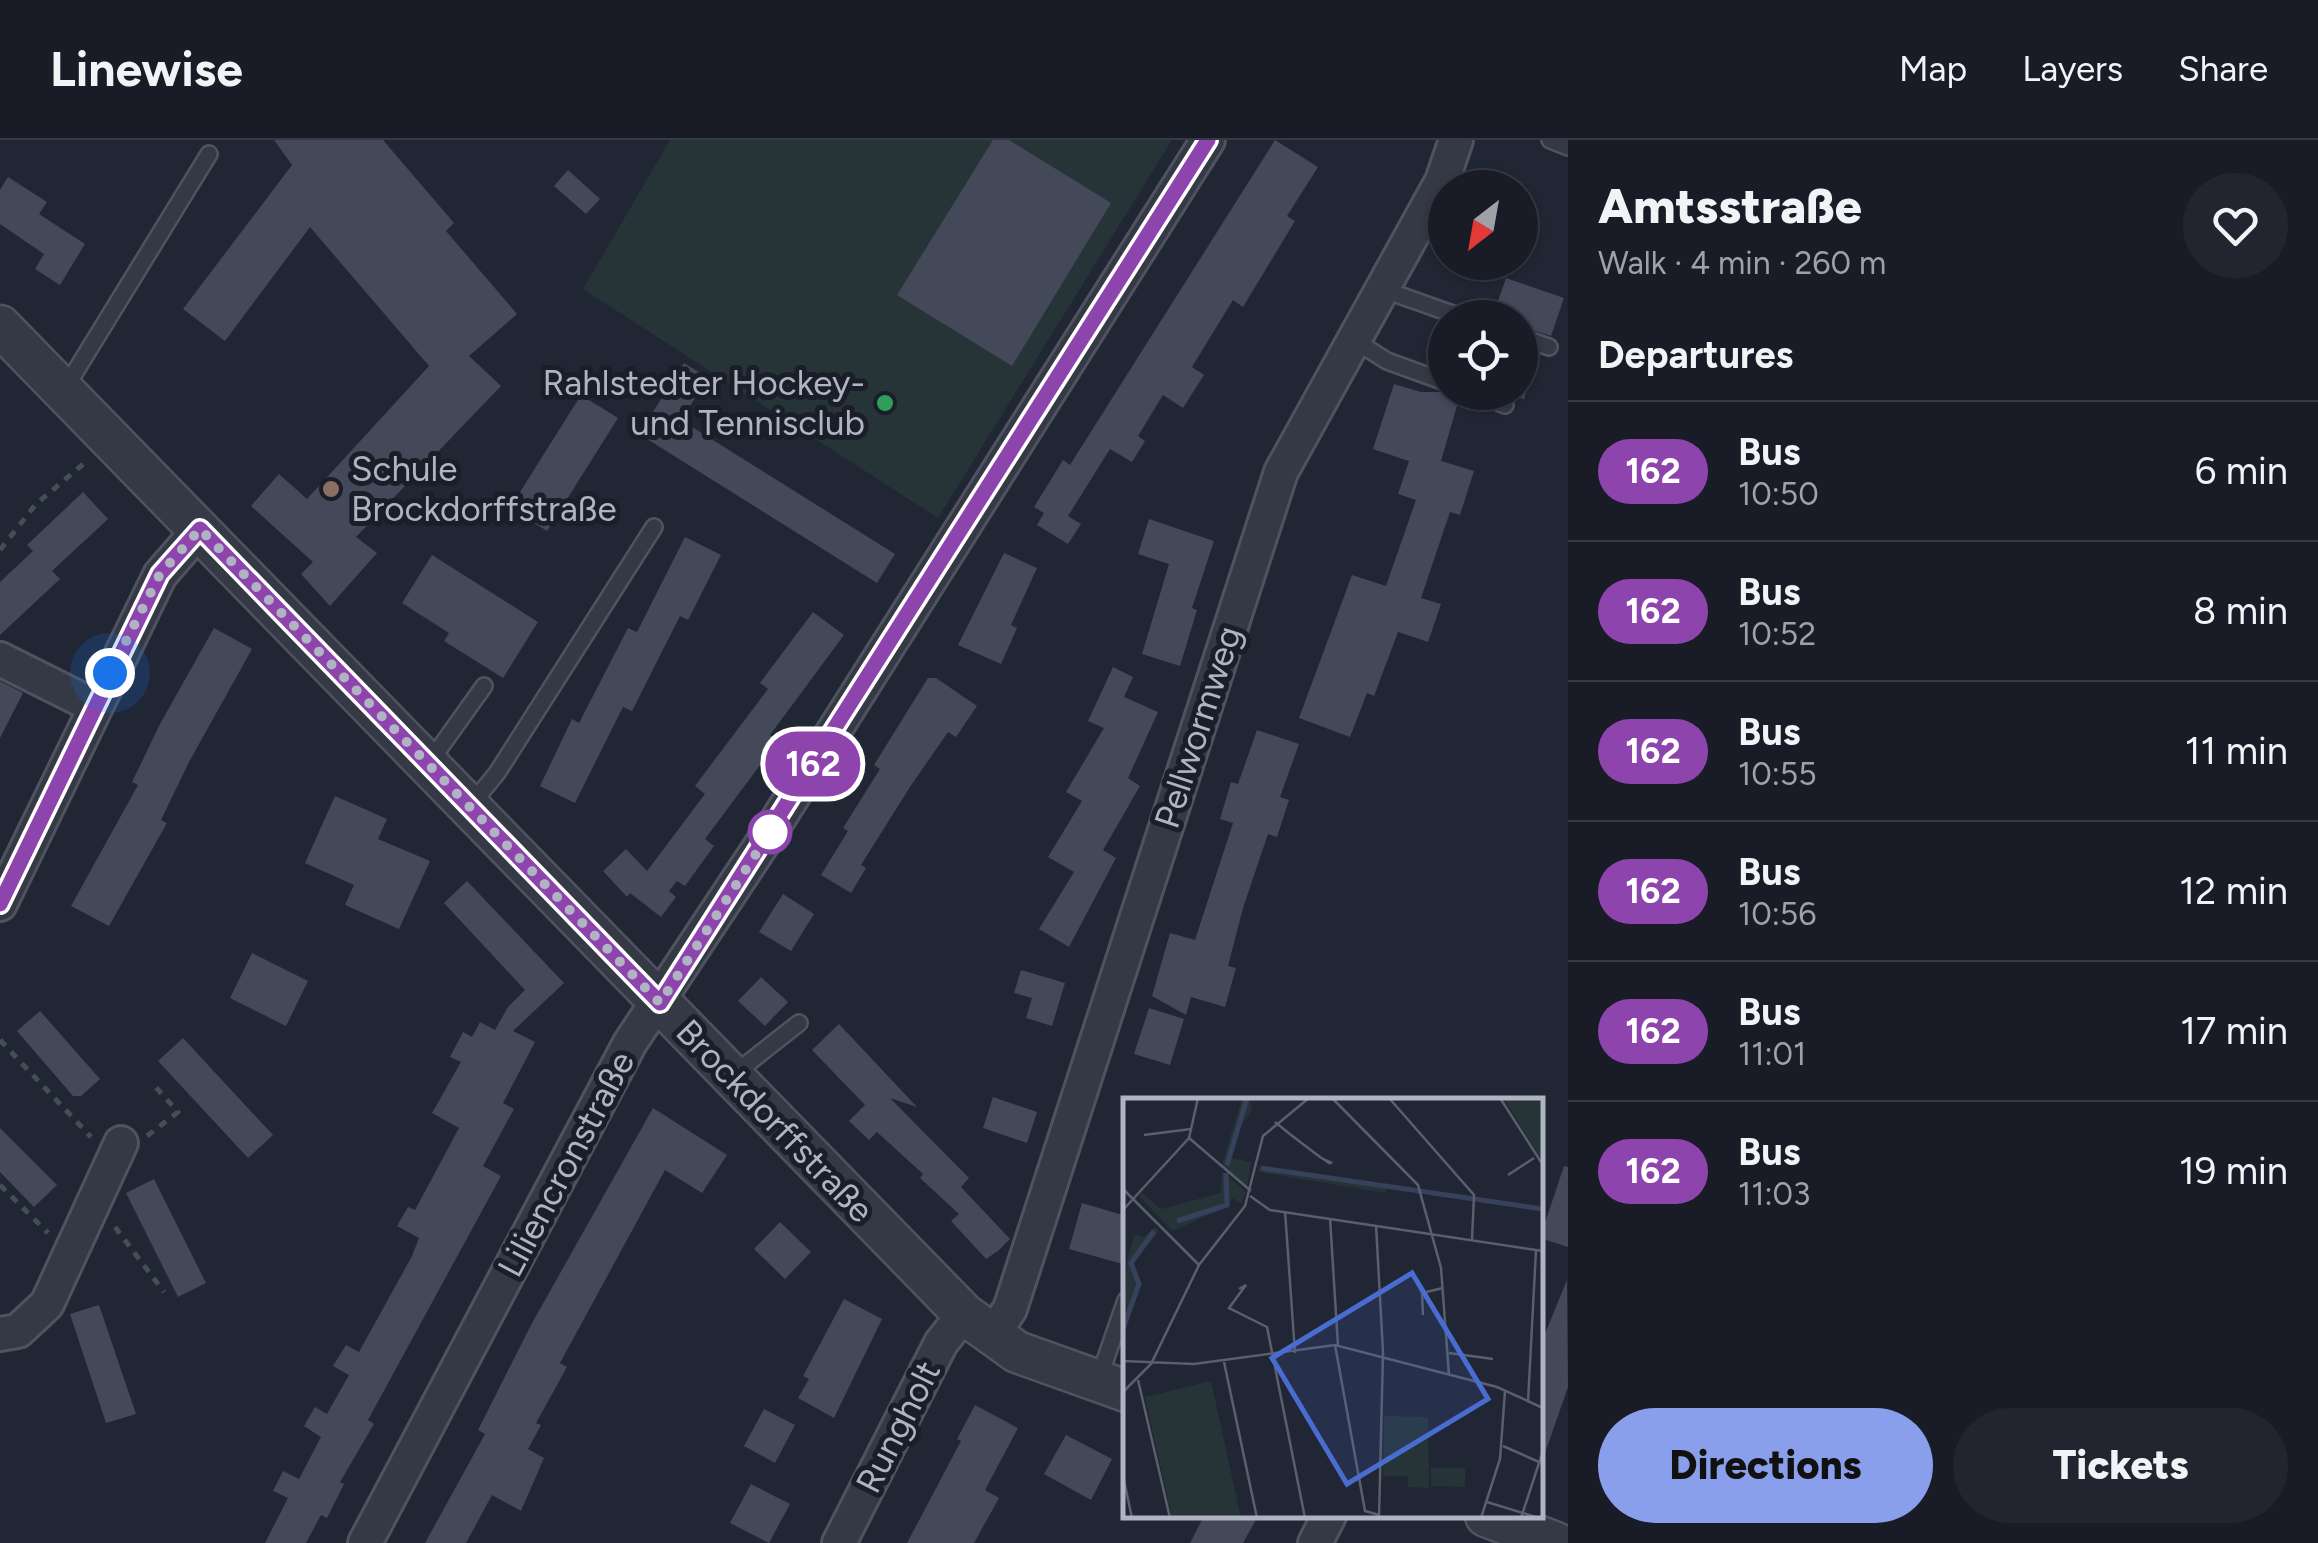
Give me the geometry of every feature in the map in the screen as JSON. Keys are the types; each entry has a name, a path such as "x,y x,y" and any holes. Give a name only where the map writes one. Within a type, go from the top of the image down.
{"street":[{"name":"Liliencronstraße","path":"365,1543 630,1043 660,1003 1208,140"},
{"name":"Pellwormweg","path":"978,1326 1010,1310 1281,472 1442,181 1456,140"},
{"name":"Brockdorffstraße","path":"0,326 978,1326 1017,1352 1112,1387"},
{"path":"0,904 160,574 200,529"},
{"path":"0,659 94,706"},
{"path":"0,1334 18,1331 48,1304 117,1152"},
{"name":"Rungholt","path":"839,1543 941,1342 978,1326"},
{"path":"1315,1543 1328,1518"},
{"path":"1491,1518 1556,1543"}],"lane":[{"path":"1550,140 1568,147"},
{"path":"64,390 210,154"},
{"path":"1382,290 1428,306"},
{"path":"1354,340 1386,361 1428,376"},
{"path":"1538,343 1549,347"},
{"path":"470,806 497,774 654,527"},
{"path":"429,763 484,686"},
{"path":"731,1076 799,1023"},
{"path":"1112,1387 1123,1319"}],"path":[{"path":"0,550 36,504 113,439"},
{"path":"0,1040 117,1152 138,1143 178,1112 152,1084"},
{"path":"0,1186 70,1255"},
{"path":"95,1200 164,1292"}],"shaded area":[{"name":"Rahlstedter Hockey- und Tennisclub","path":"670,140 1172,140 938,518 583,289"}],"building":[{"path":"274,140 383,140 454,223 446,231 517,314 469,356 501,386 356,537 377,553 330,606 301,574 313,562 251,506 279,474 307,499 429,366 310,227 225,341 183,309 292,165"},
{"path":"993,140 1009,140 1111,203 1012,366 897,295"},
{"path":"1275,140 1318,167 1287,216 1295,221 1243,307 1233,300 1192,367 1204,375 1183,408 1163,395 1138,436 1145,441 1132,462 1110,449 1068,516 1081,524 1068,544 1037,525 1044,513 1034,507 1063,460 1070,465"},
{"path":"568,170 600,199 586,214 554,186"},
{"path":"8,177 47,202 39,214 85,244 60,285 35,269 44,254 0,224 0,190"},
{"path":"1505,280 1564,298 1551,336 1538,332 1538,300 1498,300"},
{"path":"684,363 708,378 681,420 895,554 877,583 639,434"},
{"path":"1394,384 1428,392 1428,410 1456,410 1441,461 1474,471 1460,515 1450,512 1421,598 1441,604 1428,642 1398,632 1374,696 1367,693 1350,737 1299,718 1352,575 1386,586 1416,500 1398,494 1409,461 1373,449"},
{"path":"581,395 618,418 547,531 510,508"},
{"path":"83,492 108,519 52,571 60,579 0,635 0,582 33,551 27,545"},
{"path":"1149,519 1214,541 1192,608 1197,610 1180,666 1142,654 1169,564 1138,554"},
{"path":"685,537 721,555 688,620 680,616 632,711 623,707 575,803 540,786 572,719 579,723 628,628 637,632"},
{"path":"1004,553 1037,568 1011,625 1017,628 1001,664 958,645"},
{"path":"432,555 538,622 503,678 444,641 449,633 402,603"},
{"path":"813,612 844,635 770,735 778,741 705,839 714,846 685,886 677,881 669,891 676,897 661,917 630,893 627,897 603,871 626,849 647,871 705,794 695,786 768,689 760,683"},
{"path":"214,628 252,649 189,762 161,820 167,823 109,926 71,906 138,785 132,782 160,724"},
{"path":"1113,667 1133,677 1124,697 1158,712 1128,778 1140,786 1103,850 1116,858 1069,947 1039,929 1074,872 1048,857 1082,801 1066,792 1104,728 1088,721"},
{"path":"928,678 936,678 977,706 956,737 948,732 910,787 861,865 866,868 851,893 821,875 848,831 843,828 880,769 874,765"},
{"path":"0,681 23,693 0,738"},
{"path":"1257,730 1299,744 1280,797 1289,800 1277,837 1268,834 1243,908 1228,966 1236,968 1225,1007 1191,997 1186,1015 1152,996 1170,933 1195,940 1233,823 1220,819 1231,782 1238,784"},
{"path":"335,796 387,819 378,839 430,861 399,929 345,905 354,885 305,863"},
{"path":"467,881 564,983 513,1031 535,1042 503,1103 514,1109 483,1166 501,1176 368,1420 374,1424 340,1482 344,1484 327,1518 321,1515 306,1543 265,1543 288,1498 273,1491 283,1471 299,1479 321,1437 304,1426 315,1407 327,1414 349,1375 333,1366 346,1345 359,1352 419,1238 397,1226 408,1207 415,1210 459,1128 432,1113 461,1062 450,1057 463,1032 472,1037 480,1022 495,1030 508,1007 525,990 444,903"},
{"path":"783,894 814,914 791,951 759,932"},
{"path":"252,953 308,981 286,1026 230,998"},
{"path":"1021,970 1065,983 1052,1026 1026,1018 1032,998 1014,993"},
{"path":"761,977 788,1002 765,1026 738,1001"},
{"path":"1149,1008 1184,1019 1170,1065 1134,1054"},
{"path":"40,1011 100,1079 81,1096 73,1096 17,1031"},
{"path":"839,1024 917,1107 890,1098 969,1178 961,1187 1010,1239 986,1259 951,1221 959,1214 920,1178 923,1174 877,1132 869,1140 849,1121 865,1105 812,1050"},
{"path":"183,1038 273,1135 248,1158 158,1061"},
{"path":"993,1097 1037,1112 1027,1143 983,1128"},
{"path":"653,1108 727,1155 702,1193 665,1170 560,1363 567,1367 536,1423 541,1425 528,1449 544,1458 521,1511 492,1495 466,1543 425,1543 485,1434 478,1430 531,1325"},
{"path":"0,1128 57,1185 34,1207 0,1172"},
{"path":"1564,1166 1568,1167 1568,1247 1543,1239"},
{"path":"154,1179 206,1283 178,1297 126,1193"},
{"path":"1082,1203 1123,1215 1123,1264 1069,1249"},
{"path":"780,1222 811,1252 785,1279 754,1249"},
{"path":"1567,1280 1568,1387 1544,1456 1543,1428 1543,1339"},
{"path":"844,1299 882,1319 834,1418 798,1398 809,1379 803,1376"},
{"path":"99,1305 136,1414 106,1423 70,1314"},
{"path":"975,1405 1018,1428 985,1490 999,1498 974,1543 907,1543 961,1441 957,1439"},
{"path":"764,1409 795,1425 775,1463 744,1446"},
{"path":"1066,1435 1112,1459 1091,1500 1044,1474"},
{"path":"751,1484 790,1504 769,1543 730,1523"},
{"path":"1203,1518 1257,1518 1243,1543 1190,1543"}],"bus line":[{"name":"162","path":"0,904 160,574 200,529 660,1003 1208,140"}],"place":[{"name":"Rahlstedter Hockey- und Tennisclub","path":"885,403"},
{"name":"Schule Brockdorffstraße","path":"331,489"}],"route":[{"path":"110,673 160,574 200,529 660,1003 770,832"}]}
